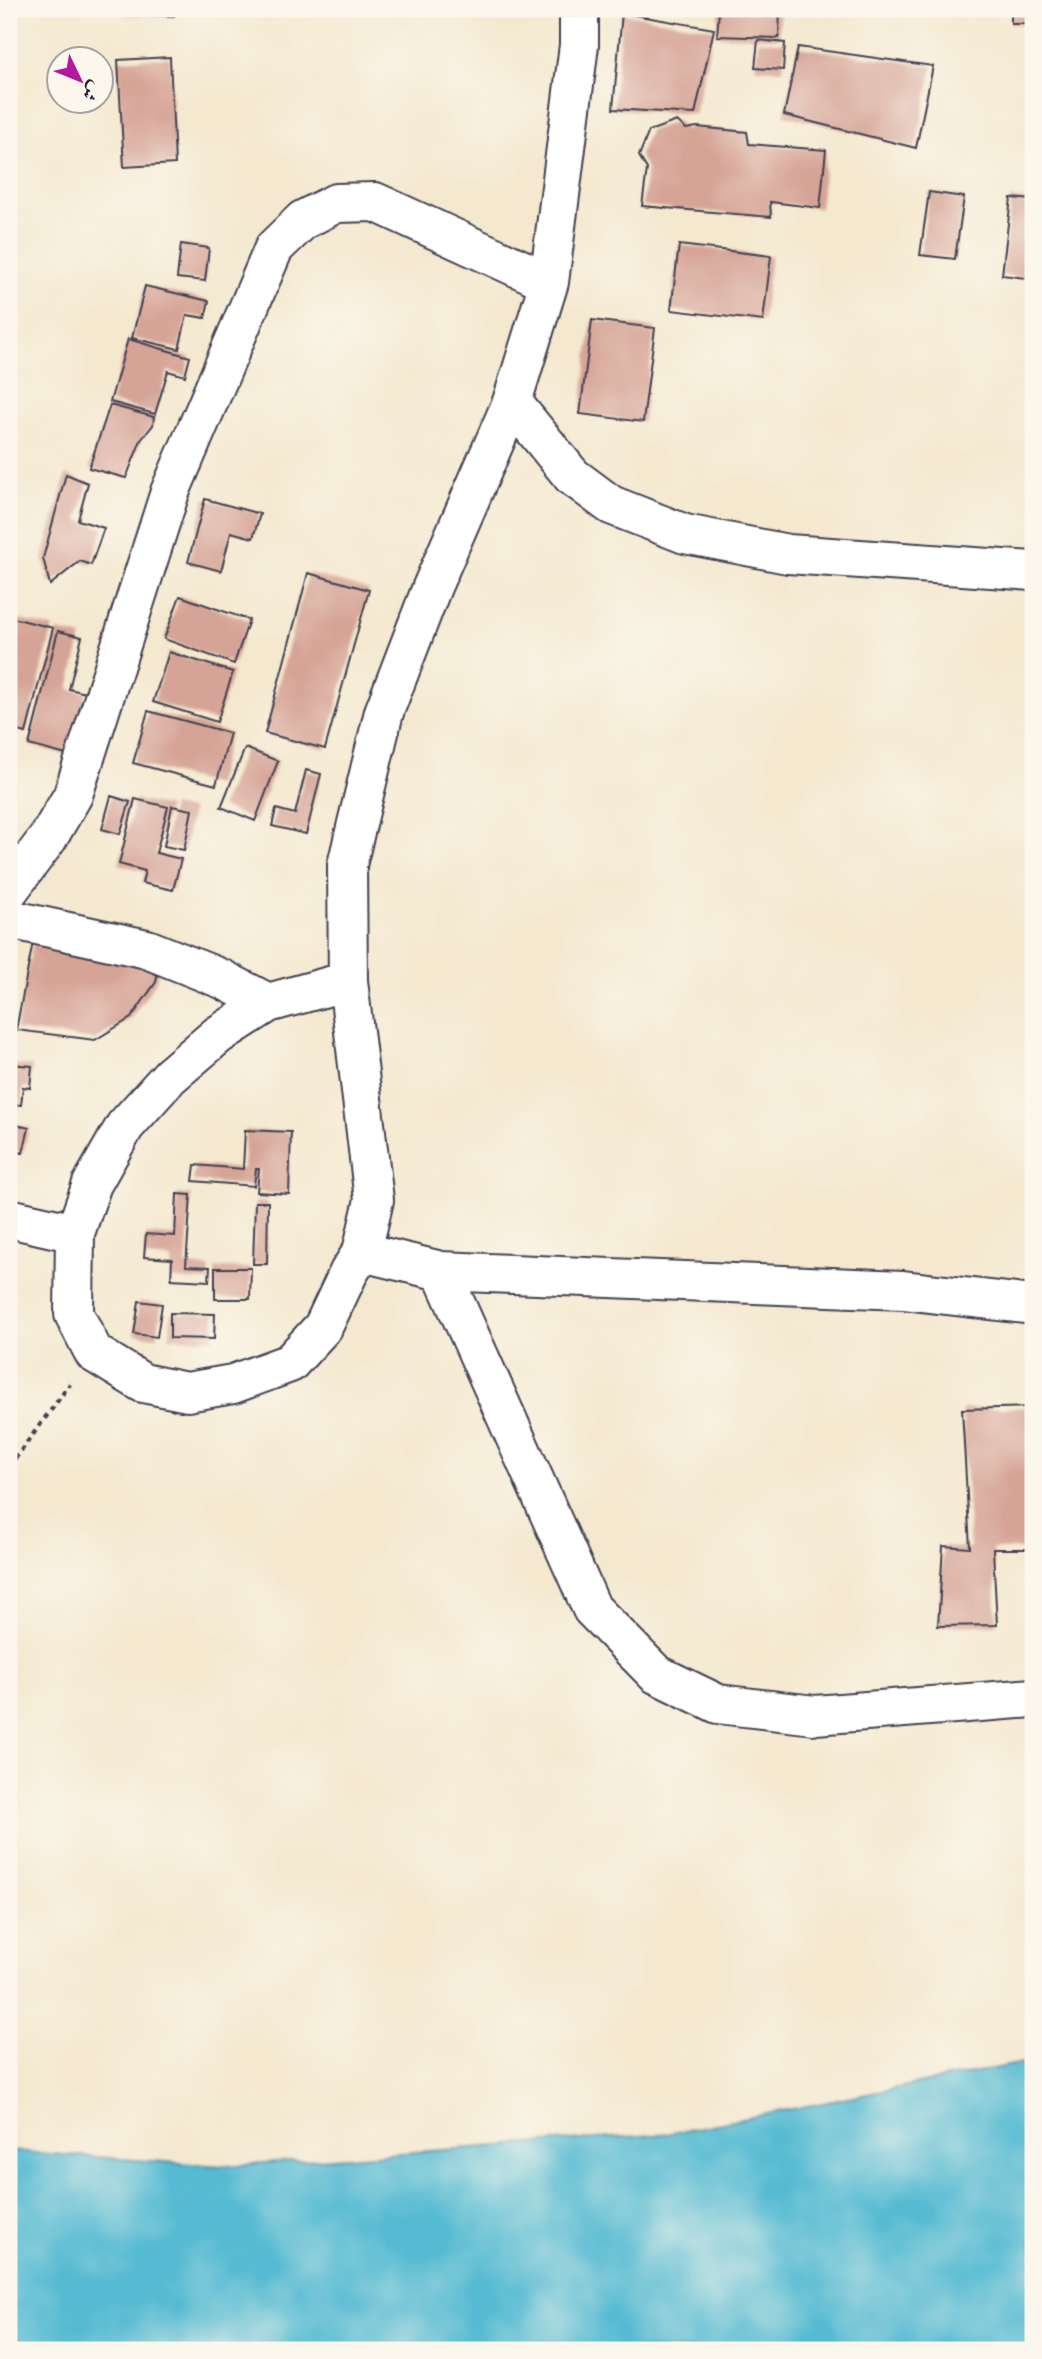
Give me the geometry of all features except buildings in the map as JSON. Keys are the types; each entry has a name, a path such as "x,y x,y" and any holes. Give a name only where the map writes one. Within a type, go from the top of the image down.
{"street":[{"path":"348,981 268,1003 218,1035 170,1076 125,1126 92,1184 75,1233 74,1314 94,1353 143,1383 187,1392 233,1384 290,1363 323,1327 349,1272 362,1252 374,1200 348,981 347,865 384,712 432,587 512,402 549,282 579,45 579,9"},
{"path":"9,890 48,838 73,795 170,492 274,248 303,220 336,204 375,202 549,282"},
{"path":"512,402 572,476 611,505 685,534 788,554 1033,571"},
{"path":"9,919 147,949 222,979 268,1003"},
{"path":"9,1218 75,1233"},
{"path":"362,1252 441,1271 903,1290 1033,1305"},
{"path":"441,1271 592,1609 656,1674 718,1704 816,1715 1033,1698"}],"path":[{"path":"9,1467 94,1353"}],"water":[{"path":"1033,2061 1033,2350 9,2350 9,2151 222,2166 666,2134"}]}
